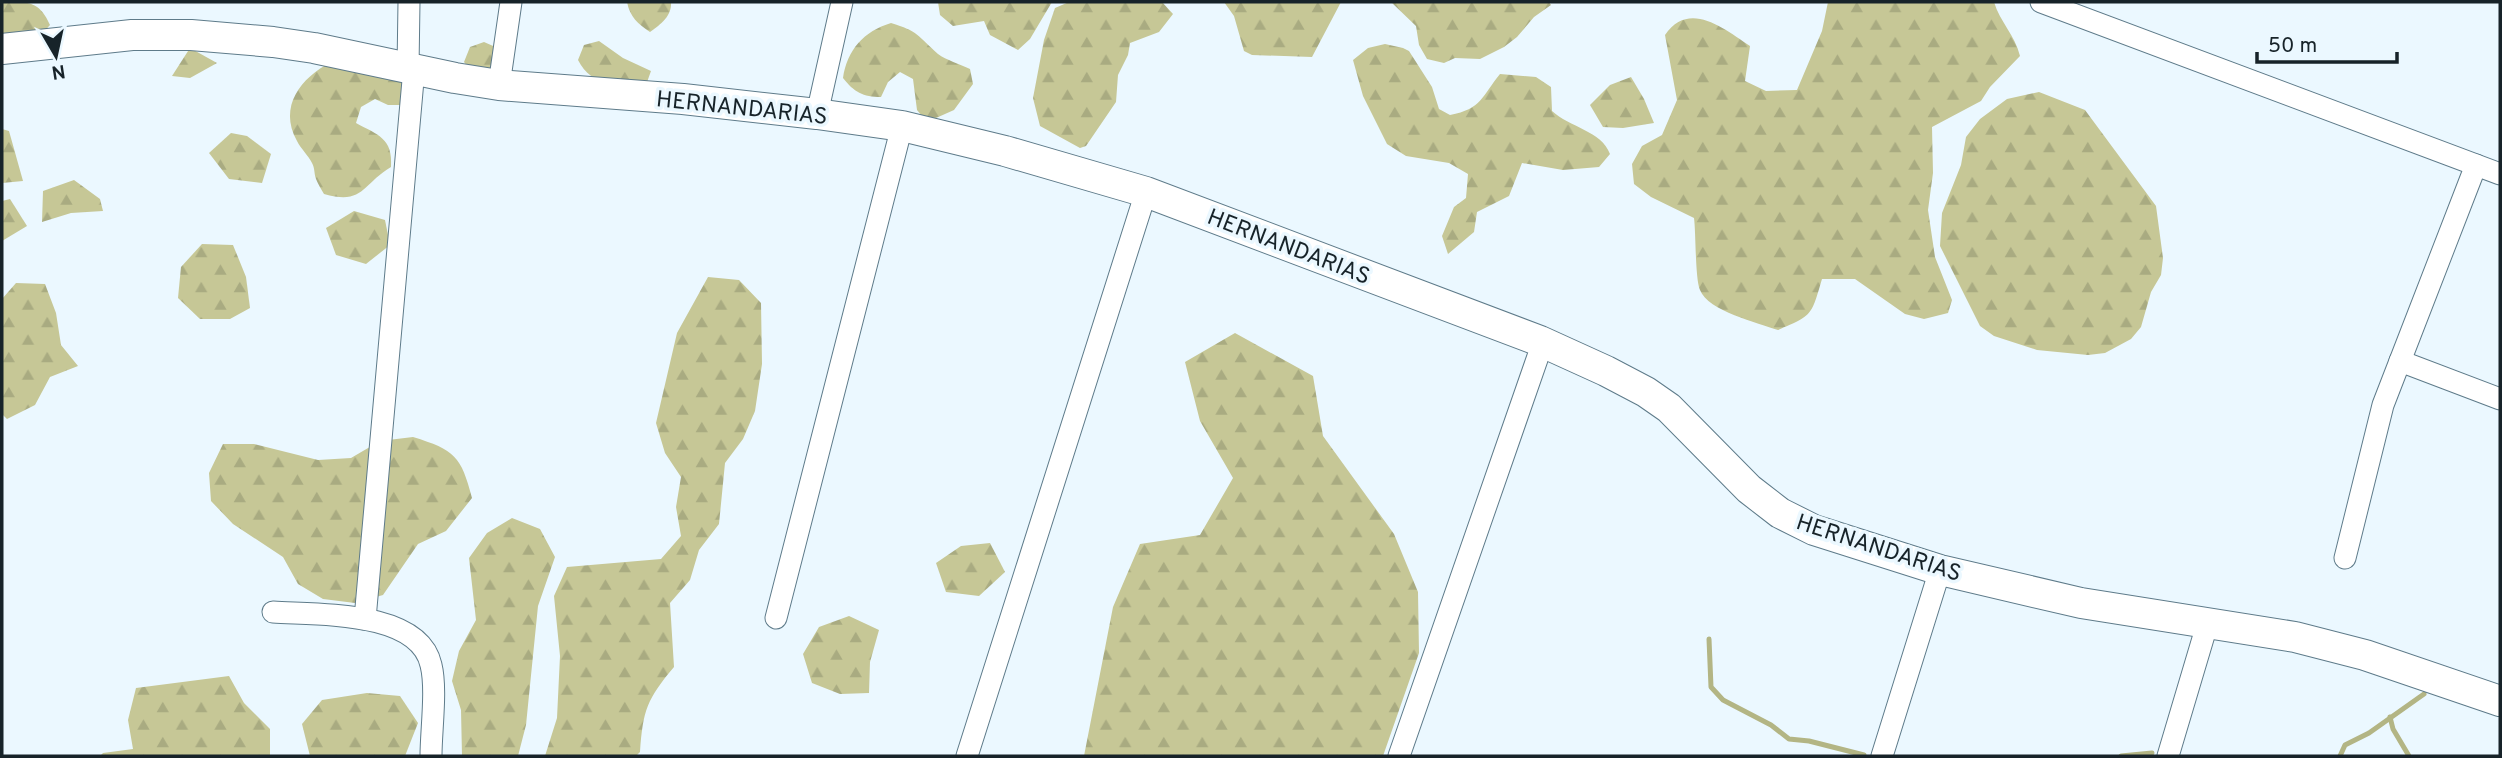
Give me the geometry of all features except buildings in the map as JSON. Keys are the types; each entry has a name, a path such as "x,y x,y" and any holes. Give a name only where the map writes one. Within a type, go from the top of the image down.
{"street":[{"path":"365,619 411,69 409,2"},
{"path":"499,85 511,2"},
{"path":"817,114 842,2"},
{"path":"2041,2 2500,174"},
{"name":"HERNANDARIAS","path":"2,49 132,35 191,35 300,46 499,85 683,99 902,126 1005,151 1146,192 1543,342 1616,376 1669,408 1749,489 1780,513 1814,530 1940,570 2081,603 2295,637 2365,655 2500,701"},
{"path":"776,618 902,126"},
{"path":"2345,558 2383,405 2476,165"},
{"path":"967,756 1146,192"},
{"path":"1399,756 1543,342"},
{"path":"2400,361 2500,400"},
{"path":"1882,756 1940,570"},
{"path":"273,612 365,619 408,633 420,642 433,673 431,756"},
{"path":"2168,756 2207,625"}],"green space":[{"path":"2,2 32,4 42,11 50,25 40,36 2,62"},
{"path":"627,2 671,2 671,7 665,19 650,32 635,20"},
{"path":"938,2 1052,2 1030,39 1018,50 990,35 984,21 953,26 940,15"},
{"path":"1069,2 1162,2 1173,14 1159,32 1130,43 1128,55 1118,75 1116,102 1086,146 1080,148 1040,126 1033,98 1044,40 1055,8"},
{"path":"1224,2 1341,2 1312,57 1252,55 1244,51 1234,16"},
{"path":"1391,2 1549,2 1551,5 1534,17 1517,37 1504,47 1480,59 1455,58 1444,63 1427,59 1419,45 1416,26"},
{"path":"1828,2 1994,2 2018,48 2020,56 1990,87 1981,101 1932,127 1933,173 1928,210 1935,257 1952,300 1948,313 1924,319 1905,314 1855,279 1822,279 1809,313 1778,330 1735,315 1713,304 1700,290 1694,218 1651,197 1634,184 1632,164 1642,146 1662,135 1677,100 1665,35 1674,25 1685,19 1695,18 1718,25 1750,46 1745,81 1766,91 1797,90 1822,31"},
{"path":"891,23 912,32 941,56 970,69 973,84 954,110 927,122 917,110 913,79 900,72 888,82 881,97 859,93 843,78 848,59 858,43 873,31"},
{"path":"599,41 623,58 651,71 646,85 616,84 598,80 584,69 578,60 584,45"},
{"path":"484,42 500,49 514,46 514,62 502,74 473,73 464,62 470,47"},
{"path":"1385,44 1409,51 1432,87 1439,109 1450,115 1475,105 1500,74 1536,77 1551,87 1552,111 1600,140 1610,154 1599,167 1563,170 1522,163 1509,196 1477,212 1474,232 1448,254 1442,236 1454,207 1466,198 1468,174 1449,163 1406,156 1387,144 1363,96 1353,60 1368,48"},
{"path":"190,48 217,63 190,78 172,76"},
{"path":"331,62 417,82 404,105 388,105 375,99 361,107 356,123 387,143 391,167 361,191 347,197 324,194 312,163 297,141 290,116 291,105 302,85"},
{"path":"1631,77 1654,123 1623,128 1603,127 1590,105 1610,85"},
{"path":"2039,92 2085,110 2156,206 2163,258 2161,275 2151,292 2141,327 2131,339 2105,353 2088,355 2037,350 1994,336 1980,326 1940,246 1942,213 1961,165 1966,137 1980,119 2007,99"},
{"path":"2,129 9,131 23,181 2,183"},
{"path":"231,133 247,136 271,154 262,183 229,179 209,153"},
{"path":"74,180 100,199 103,211 71,213 42,222 43,191"},
{"path":"10,199 27,226 2,241 2,201"},
{"path":"354,211 385,220 390,245 366,264 336,255 326,228"},
{"path":"202,244 233,245 246,277 250,308 230,319 200,319 178,298 181,267"},
{"path":"708,277 739,280 761,303 762,364 755,411 743,439 725,463 719,524 699,550 690,580 670,603 674,667 648,706 640,752 636,756 545,756 557,718 560,656 554,596 567,567 661,559 681,536 676,507 681,477 665,453 656,423 677,333"},
{"path":"16,283 45,284 56,313 61,345 78,366 50,377 35,405 7,419 2,414 2,299"},
{"path":"1235,333 1313,376 1323,436 1394,534 1418,592 1419,653 1383,756 1084,756 1113,607 1140,544 1200,535 1233,478 1200,421 1185,362"},
{"path":"413,437 438,446 454,457 464,473 472,498 446,531 418,544 383,595 355,603 323,599 298,584 283,557 233,524 211,501 209,473 223,444 254,444 318,460 351,458 380,441"},
{"path":"512,518 540,529 555,557 538,606 526,725 518,756 462,756 461,710 452,681 459,651 476,620 469,558 487,533"},
{"path":"990,543 1005,572 979,596 946,592 936,563 961,546"},
{"path":"849,616 879,630 870,662 869,693 840,694 812,683 803,654 819,627"},
{"path":"229,676 244,703 270,729 270,756 100,756 103,753 133,749 128,720 136,688"},
{"path":"367,693 400,696 418,723 405,756 310,756 302,724 322,700"}],"waterway":[{"path":"1709,639 1711,687 1723,700 1771,725 1789,739 1809,741 1864,755"},
{"path":"2340,756 2345,745 2369,733 2424,694"},
{"path":"2390,717 2393,729 2409,756"},
{"path":"2121,756 2152,753"}]}
